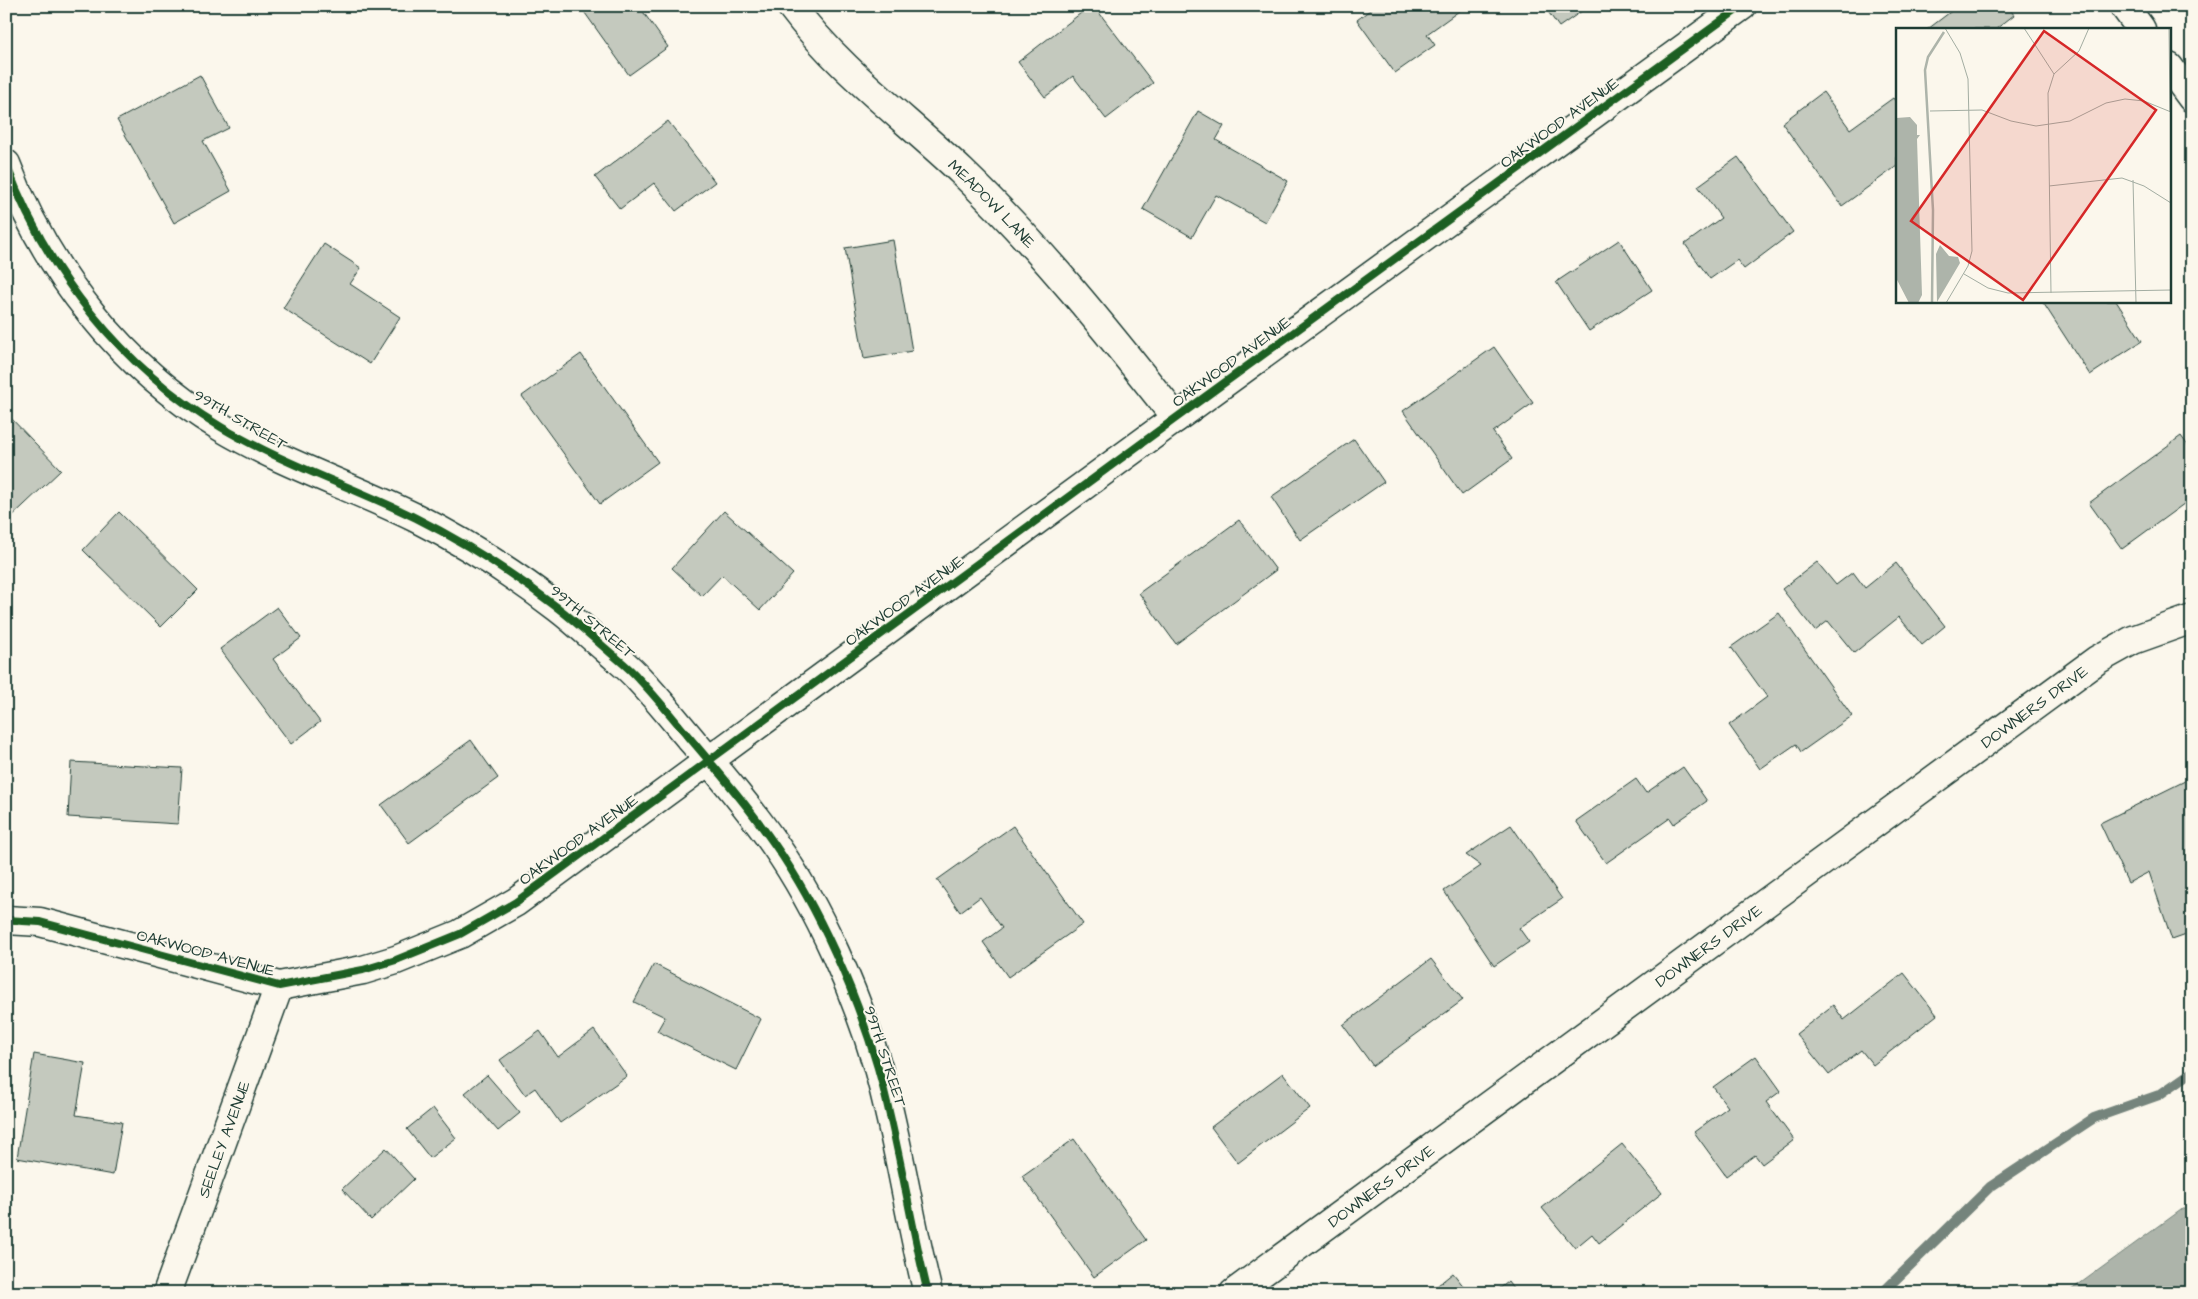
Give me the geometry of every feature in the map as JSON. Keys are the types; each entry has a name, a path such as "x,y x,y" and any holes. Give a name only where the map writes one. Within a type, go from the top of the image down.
{"street":[{"name":"MEADOW LANE","path":"791,6 841,63 962,172 1018,228 1083,300 1176,418"},
{"name":"OAKWOOD AVENUE","path":"6,920 40,922 279,986 363,970 396,960 460,934 516,902 1742,6"},
{"path":"2124,6 2140,28"},
{"path":"2170,68 2192,98"},
{"name":"99TH STREET","path":"6,164 30,221 56,266 85,307 135,361 186,404 222,428 286,461 415,518 462,543 512,575 560,610 637,676 708,760 776,846 834,951 876,1063 892,1120 918,1256 928,1293"},
{"name":"DOWNERS DRIVE","path":"1234,1293 2097,660 2133,640 2192,619"},
{"name":"SEELEY AVENUE","path":"167,1293 279,986"}],"shaded area":[{"path":"2192,1202 2192,1293 2067,1293"}],"building":[{"path":"580,6 639,6 668,47 629,75"},
{"path":"1090,6 1094,6 1153,83 1106,119 1073,76 1045,97 1018,62"},
{"path":"1375,6 1466,6 1427,34 1435,45 1395,73 1357,20"},
{"path":"1544,6 1589,6 1559,27"},
{"path":"1958,6 2008,6 2014,15 1997,28 1929,28"},
{"path":"200,75 229,128 203,141 231,191 174,223 117,120"},
{"path":"1823,92 1850,129 1893,98 1896,102 1896,167 1842,206 1782,123"},
{"path":"1198,111 1224,126 1216,140 1288,181 1265,222 1216,195 1192,237 1143,209"},
{"path":"668,121 715,182 676,211 654,183 620,209 595,177"},
{"path":"1738,157 1793,232 1744,269 1737,260 1710,279 1685,244 1721,218 1698,186"},
{"path":"893,240 912,351 864,359 845,248"},
{"path":"1619,240 1652,290 1589,331 1556,282"},
{"path":"324,244 361,268 350,284 400,317 370,364 283,308"},
{"path":"2043,302 2117,302 2142,341 2090,375"},
{"path":"1494,347 1533,403 1493,432 1512,459 1462,495 1403,411"},
{"path":"581,354 658,462 600,504 522,396"},
{"path":"6,413 61,470 6,522"},
{"path":"2181,436 2192,451 2192,498 2122,549 2089,503"},
{"path":"1354,439 1384,482 1300,540 1271,497"},
{"path":"724,511 793,574 760,610 722,575 702,596 672,568"},
{"path":"119,512 198,590 161,627 83,550"},
{"path":"1239,520 1276,570 1176,644 1139,593"},
{"path":"1817,562 1836,585 1853,572 1865,588 1896,563 1945,626 1922,645 1899,617 1854,653 1828,621 1815,631 1782,589"},
{"path":"277,607 301,638 273,659 320,722 291,744 220,649"},
{"path":"1779,613 1852,716 1801,752 1796,744 1760,769 1729,725 1767,697 1731,647"},
{"path":"471,740 498,778 409,843 381,805"},
{"path":"71,762 182,768 178,824 68,817"},
{"path":"1683,767 1707,801 1674,824 1670,818 1606,863 1576,821 1636,779 1646,793"},
{"path":"2189,779 2192,786 2192,933 2172,940 2149,872 2128,883 2100,823"},
{"path":"1511,825 1562,899 1519,928 1529,942 1494,966 1444,891 1481,866 1466,855"},
{"path":"1013,826 1083,924 1008,977 983,942 1002,928 980,897 960,912 937,880"},
{"path":"1431,959 1463,1000 1373,1066 1343,1025"},
{"path":"654,964 761,1019 736,1070 657,1031 665,1017 634,1002"},
{"path":"1904,973 1937,1015 1873,1065 1861,1050 1829,1075 1796,1034 1833,1005 1844,1020"},
{"path":"594,1030 627,1076 560,1123 535,1088 525,1095 500,1060 540,1031 558,1057"},
{"path":"34,1054 85,1063 76,1115 122,1122 113,1175 17,1158"},
{"path":"1756,1056 1781,1091 1766,1102 1794,1140 1762,1164 1755,1155 1726,1176 1694,1132 1728,1107 1713,1087"},
{"path":"1283,1073 1310,1108 1238,1163 1211,1127"},
{"path":"487,1075 520,1113 498,1131 465,1093"},
{"path":"433,1108 456,1138 430,1158 407,1129"},
{"path":"1074,1139 1146,1240 1094,1277 1022,1176"},
{"path":"1622,1144 1662,1193 1599,1243 1592,1234 1575,1248 1542,1208"},
{"path":"386,1148 414,1179 371,1220 342,1189"},
{"path":"1453,1273 1469,1293 1428,1293"},
{"path":"1508,1282 1516,1293 1494,1293"}],"waterway":[{"path":"1882,1293 1990,1187 2094,1118 2159,1095 2192,1072"}],"cycle path":[{"path":"6,920 40,922 279,986 363,970 396,960 460,934 516,902 1742,6"},
{"path":"6,164 23,204 43,242 66,279 91,314 151,376 185,403 221,427 293,464 416,518 471,548 541,595 631,671 736,793 775,845 807,896 848,982 878,1068 928,1293"}]}
